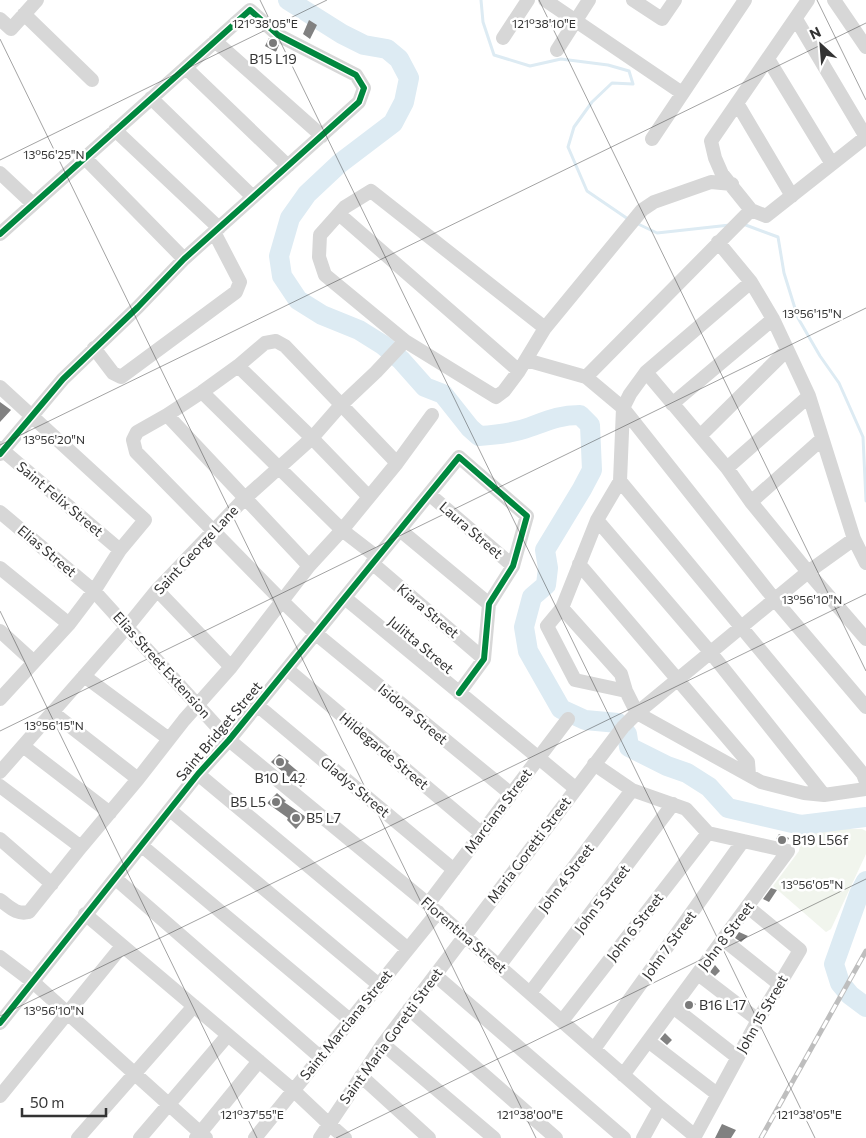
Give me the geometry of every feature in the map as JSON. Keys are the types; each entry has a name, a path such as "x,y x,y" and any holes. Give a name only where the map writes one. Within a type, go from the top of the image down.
{"street":[{"path":"0,19 11,29 37,0"},
{"path":"503,38 528,0"},
{"path":"545,0 574,22 682,93"},
{"path":"557,50 589,0"},
{"path":"633,0 662,19 675,0"},
{"path":"652,139 745,0"},
{"path":"796,19 866,137 766,216 751,210 732,184 722,174 715,158 711,141 808,0"},
{"path":"834,0 866,47"},
{"path":"0,234 250,10 278,35 356,75 364,88 360,102 184,259 63,380 1,451"},
{"path":"24,14 92,80"},
{"path":"215,41 322,136"},
{"path":"768,59 832,164"},
{"path":"186,68 288,166"},
{"path":"151,98 253,198"},
{"path":"738,103 792,196"},
{"path":"94,348 113,373 122,377 236,292 240,282 217,230 116,130"},
{"path":"84,158 184,259"},
{"path":"0,173 33,204"},
{"path":"545,328 371,191 346,207 320,235 319,256 325,275 403,344 496,397 504,391 545,328 642,210 654,202 711,182 732,184"},
{"path":"586,377 751,210"},
{"path":"339,214 522,365 586,377 623,408 775,600 866,707"},
{"path":"718,242 751,282 773,319 809,396 854,539 866,564"},
{"path":"626,692 575,680 547,626 562,608 597,520 620,481 623,408 630,394 646,372 751,282"},
{"path":"672,404 773,319"},
{"path":"309,566 167,416 238,366 265,343 276,341 285,346 397,464"},
{"name":"Saint George Lane","path":"0,772 157,590 244,499 312,438 340,406 403,344"},
{"path":"700,436 787,350"},
{"path":"238,366 370,497"},
{"path":"646,372 727,468 751,502 808,572 866,639"},
{"path":"0,387 145,520 120,550 94,591 69,624 1,695"},
{"name":"Kiara Street","path":"202,392 342,530 484,659"},
{"path":"727,468 809,396"},
{"path":"0,900 21,914 29,912 169,739 231,667 281,600 397,464 432,415"},
{"name":"Isidora Street","path":"167,416 137,432 132,440 136,452 315,633 511,794"},
{"path":"751,502 822,439"},
{"name":"Saint Felix Street","path":"1,451 120,550"},
{"name":"Saint Bridget Street","path":"0,1023 198,774 229,740 458,457 527,516 513,566"},
{"path":"620,481 863,774 866,782"},
{"name":"Laura Street","path":"429,494 513,566"},
{"name":"Elias Street","path":"0,512 94,591"},
{"path":"597,520 711,653 824,795"},
{"path":"400,530 489,604"},
{"name":"Maria Goretti Street","path":"465,936 575,788 623,727 637,713 808,572 854,539"},
{"path":"579,564 748,762 749,775"},
{"path":"458,692 484,659 489,604 513,566"},
{"path":"0,568 69,624"},
{"path":"157,590 231,667"},
{"name":"Elias Street Extension","path":"94,591 229,740"},
{"name":"Julitta Street","path":"344,598 575,788"},
{"path":"562,608 621,674 626,692 637,713 761,782 804,793 824,795 866,790"},
{"path":"0,630 34,662"},
{"name":"Hildegarde Street","path":"287,669 482,834"},
{"path":"84,676 169,739"},
{"name":"Gladys Street","path":"257,705 454,870"},
{"path":"52,712 138,779"},
{"name":"Marciana Street","path":"433,908 454,870 568,719"},
{"name":"Florentina Street","path":"229,740 433,908 694,1137"},
{"path":"23,746 110,813"},
{"path":"594,764 632,790 686,809 708,833"},
{"path":"198,774 408,949"},
{"path":"0,786 80,848"},
{"name":"John 4 Street","path":"499,966 632,790"},
{"name":"John 5 Street","path":"530,993 673,804"},
{"path":"170,810 379,985"},
{"name":"John 8 Street","path":"623,1075 788,852 708,833"},
{"name":"John 6 Street","path":"562,1021 708,833"},
{"path":"0,839 52,884"},
{"name":"John 7 Street","path":"594,1049 743,841"},
{"path":"142,846 350,1020"},
{"path":"116,879 320,1057"},
{"name":"Saint Marciana Street","path":"255,1138 408,949 433,908"},
{"name":"John 15 Street","path":"694,1137 758,1020 800,950 748,908"},
{"path":"85,914 294,1090 345,1138"},
{"name":"Saint Maria Goretti Street","path":"320,1138 383,1044 465,936"},
{"path":"724,940 779,984"},
{"path":"0,1096 122,946"},
{"path":"0,957 33,982 201,1136 259,1060"},
{"path":"698,974 758,1020"},
{"path":"435,975 624,1138"},
{"path":"78,1138 194,1006"},
{"path":"674,1007 738,1057"},
{"path":"410,1009 556,1138"},
{"path":"140,1138 228,1035"},
{"path":"648,1041 717,1094"},
{"path":"383,1044 494,1138"},
{"path":"361,1076 429,1138"},
{"path":"643,1138 660,1107"}],"shaded area":[{"path":"817,829 862,829 866,831 866,854 831,929 826,932 773,886 799,851 802,832"}],"building":[{"path":"309,20 317,25 310,39 303,34"},
{"name":"B15 L19","path":"269,38 279,45 276,52 265,46"},
{"path":"0,402 11,410 0,422"},
{"path":"279,754 307,779 301,787 271,762"},
{"path":"277,793 286,801 284,802 306,817 296,829 287,820 288,818 267,803"},
{"path":"779,834 789,838 787,842 776,839"},
{"path":"771,888 777,890 769,902 763,899"},
{"path":"739,932 748,936 741,942 735,938"},
{"path":"715,965 720,971 715,976 710,972"},
{"name":"B16 L17","path":"689,1000 696,1004 691,1010 685,1005"},
{"path":"665,1033 672,1040 667,1045 660,1039"},
{"path":"722,1124 736,1130 731,1138 715,1138"}],"waterway":[{"path":"288,0 342,34 364,45 387,49 399,59 409,78 404,102 393,123 339,164 307,194 290,218 279,256 282,276 298,300 322,315 359,330 383,345 401,360 425,387 443,394 470,428 479,436 511,432 555,418 573,415 580,415 590,425 592,470 545,550 548,568 546,585 532,597 524,627 528,651 561,709 585,720 618,723 627,734 629,747 667,766 687,773 709,787 728,808 801,825 866,817"},
{"path":"481,0 483,22 494,55 530,66 561,59 608,65 629,71 633,84 612,83 592,102 574,127 568,147 587,191 628,219"},
{"path":"636,223 657,233 730,225"},
{"path":"743,224 778,237 784,273 798,318 820,356 839,383 863,437 866,501"},
{"path":"866,881 859,894 834,964 840,983 850,995 866,1007"}],"railway":[{"path":"761,1138 866,951"}],"cycle path":[{"path":"0,234 250,10 278,35 356,75 364,88 359,102 184,259 138,307 63,379 0,454"},
{"path":"0,1023 198,774 229,740 459,457 527,516 513,566 489,604 484,659 459,693"}],"place":[{"name":"B15 L19","path":"273,43"},
{"name":"B10 L42","path":"280,762"},
{"name":"B5 L5","path":"276,802"},
{"name":"B5 L7","path":"296,818"},
{"name":"B19 L56f","path":"782,840"},
{"name":"B16 L17","path":"689,1005"}]}
